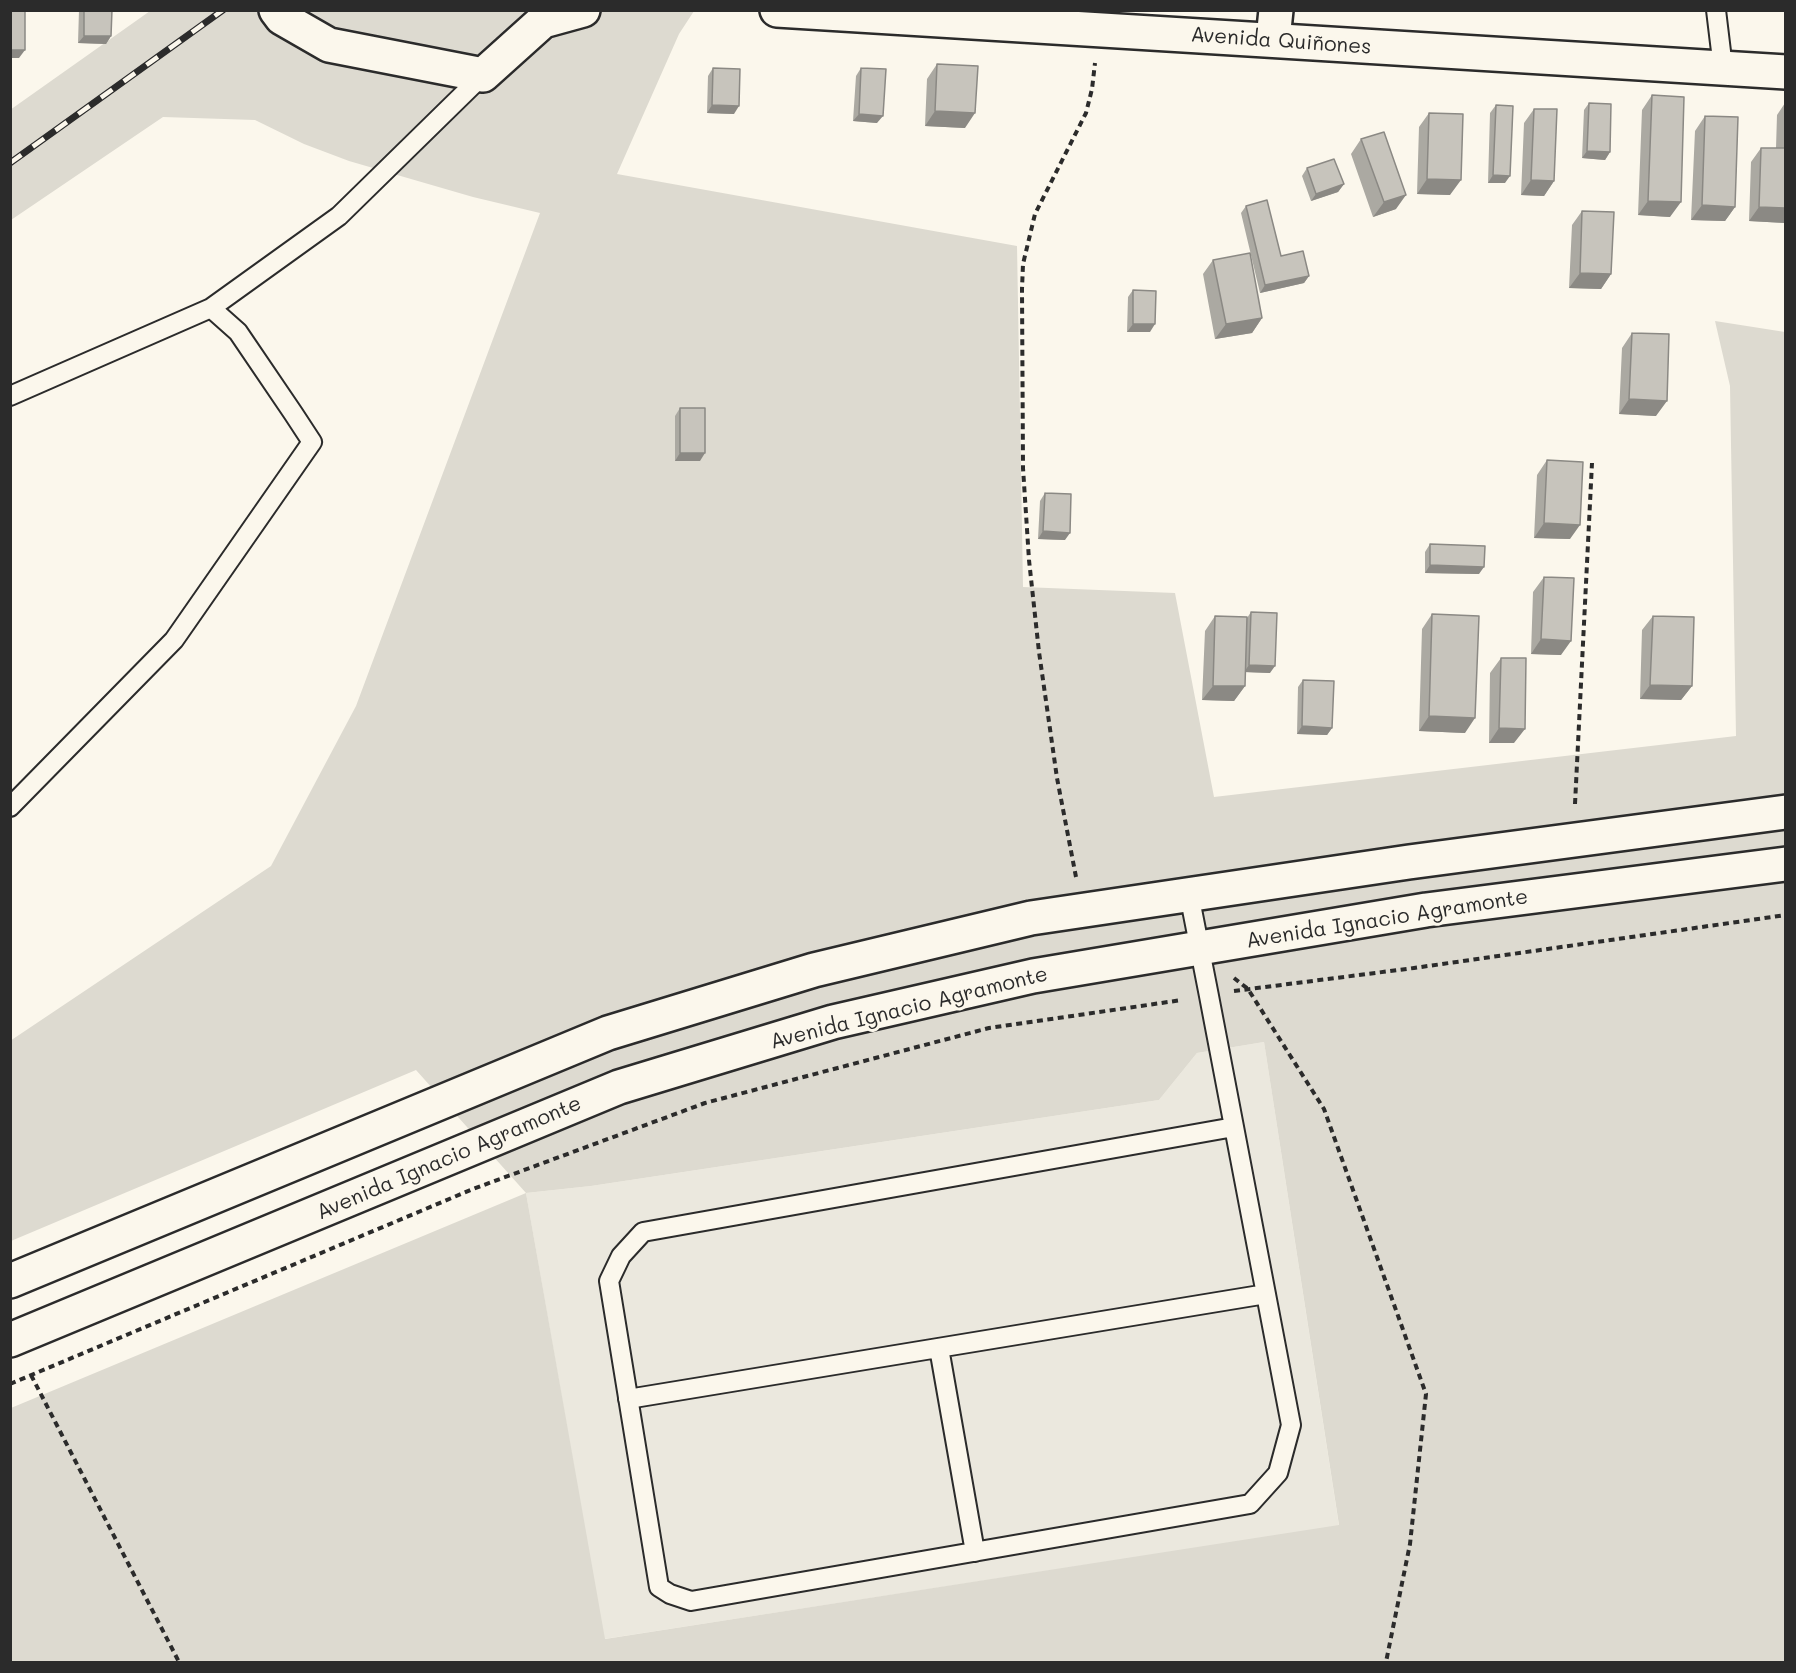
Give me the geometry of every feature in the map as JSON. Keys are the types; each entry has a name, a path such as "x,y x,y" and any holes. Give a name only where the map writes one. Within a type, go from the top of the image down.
{"main road":[{"path":"276,10 282,18 329,45 483,75 543,21 583,10"},
{"name":"Avenida Quiñones","path":"777,10 1097,30 1274,25 1785,72"},
{"path":"10,1281 608,1033 814,970 1031,918 1785,812"},
{"name":"Avenida Ignacio Agramonte","path":"12,1340 619,1087 833,1022 1033,976 1426,910 1785,864"}],"lane":[{"path":"1716,10 1723,68"},
{"path":"10,396 211,308 339,216 483,75"},
{"path":"10,807 174,640 312,442 238,332 211,308"},
{"path":"1189,894 1209,996 1291,1425 1278,1473 1250,1504 691,1601 670,1594 659,1587 609,1281 621,1256 643,1232 1234,1127"},
{"path":"628,1399 1266,1294"},
{"path":"939,1348 975,1552"}],"path":[{"path":"1083,910 1057,778 1039,652 1029,560 1023,468 1022,289 1023,264 1035,214 1086,112 1092,89 1097,30"},
{"path":"1573,840 1592,463"},
{"path":"10,1384 473,1189 705,1103 989,1028 1248,989 1414,968 1785,915"},
{"path":"1199,948 1248,989 1324,1109 1426,1394 1410,1544 1386,1662"},
{"path":"12,1340 179,1662"}],"shaded area":[{"path":"150,11 694,11 679,34 617,174 1017,246 1023,587 1175,593 1214,797 1736,736 1730,386 1715,321 1785,332 1785,1662 11,1662 11,1408 526,1193 416,1070 11,1241 10,1041 271,866 356,706 540,213 473,197 349,161 304,144 255,120 163,117 11,220 10,110","holes":["1264,1042 1339,1525 605,1639 526,1193 591,1186 1159,1100 1197,1053"]},
{"path":"1264,1042 1339,1526 604,1639 526,1193 591,1186 1159,1100 1197,1053"}],"building":[{"path":"10,10 25,10 25,50 10,50"},
{"path":"84,10 112,10 111,36 84,36"},
{"path":"937,64 978,66 975,113 935,111"},
{"path":"713,68 740,69 739,106 712,105"},
{"path":"861,68 886,69 883,116 859,114"},
{"path":"1652,95 1684,97 1681,202 1648,201"},
{"path":"1589,103 1611,104 1610,152 1587,151"},
{"path":"1496,105 1513,106 1510,176 1493,175"},
{"path":"1534,109 1557,109 1554,181 1531,180"},
{"path":"1429,113 1463,114 1461,180 1427,179"},
{"path":"1705,116 1738,117 1735,207 1702,205"},
{"path":"1384,132 1406,195 1384,202 1361,139"},
{"path":"1761,148 1785,148 1785,208 1759,207"},
{"path":"1334,159 1344,184 1316,194 1307,168"},
{"path":"1267,200 1281,256 1303,251 1309,276 1265,285 1246,206"},
{"path":"1582,211 1614,212 1611,274 1580,273"},
{"path":"1250,253 1262,318 1226,324 1213,260"},
{"path":"1133,290 1156,291 1155,324 1133,324"},
{"path":"1632,333 1669,334 1667,401 1629,399"},
{"path":"680,408 705,408 705,453 680,453"},
{"path":"1547,460 1583,462 1580,525 1544,523"},
{"path":"1045,493 1071,494 1070,533 1043,531"},
{"path":"1430,544 1485,546 1484,567 1430,565"},
{"path":"1544,577 1574,578 1571,641 1541,639"},
{"path":"1251,612 1277,613 1275,666 1249,665"},
{"path":"1432,614 1479,616 1475,718 1429,716"},
{"path":"1215,616 1247,617 1245,686 1213,686"},
{"path":"1653,616 1694,617 1692,686 1650,685"},
{"path":"1501,658 1526,658 1525,729 1499,728"},
{"path":"1303,680 1334,681 1332,728 1302,726"}],"railway":[{"path":"10,163 223,10"}]}
